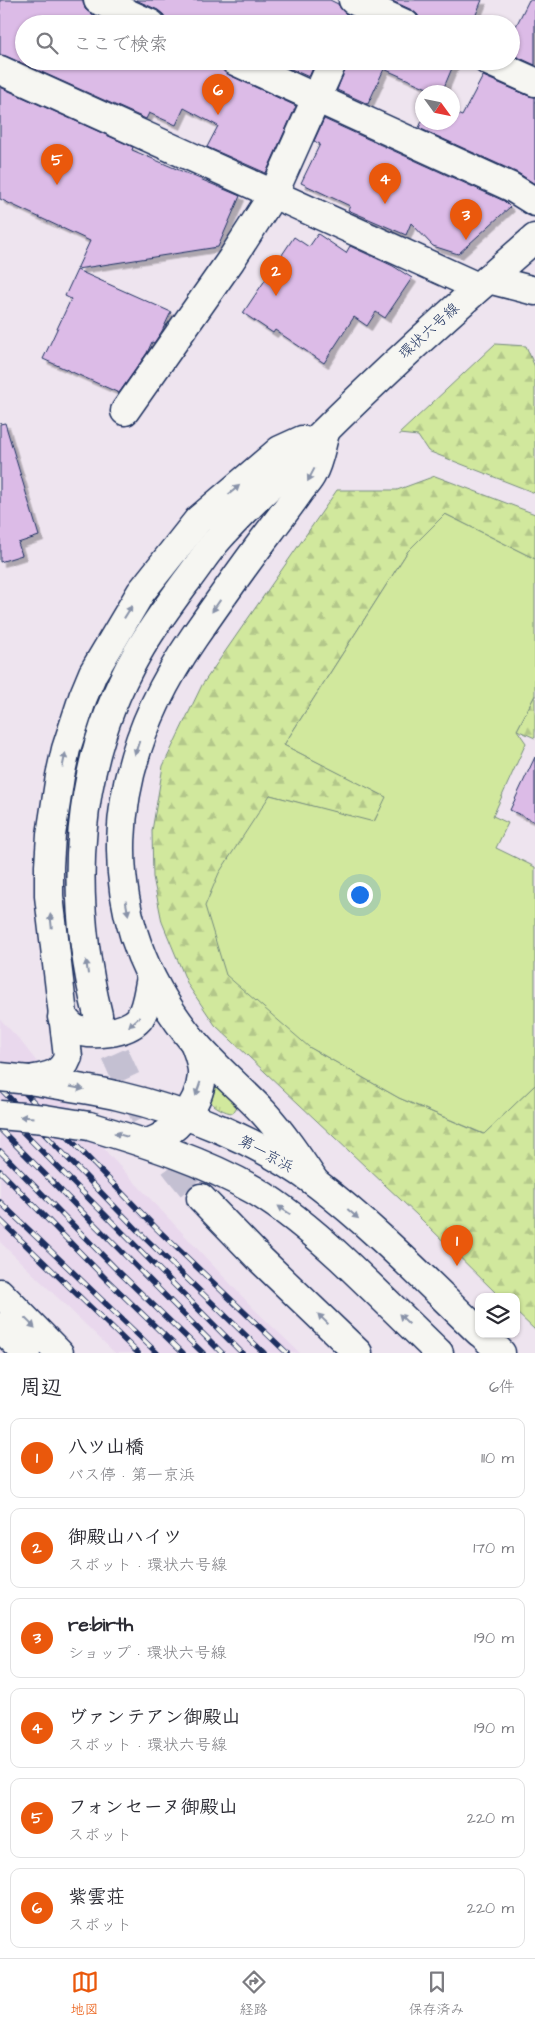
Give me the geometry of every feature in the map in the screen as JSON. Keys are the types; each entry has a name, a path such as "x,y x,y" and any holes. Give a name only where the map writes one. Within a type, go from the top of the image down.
{"main road":[{"path":"98,0 131,15"},
{"path":"354,9 403,15"},
{"path":"0,70 274,193 483,283 535,290"},
{"path":"255,70 511,187 535,202"},
{"path":"125,411 232,260 274,193 329,70"},
{"path":"508,70 535,82"},
{"name":"環状六号線","path":"98,1015 83,937 80,900 81,841 90,777 101,737 116,695 137,653 162,613 219,538 378,377 535,238"},
{"path":"315,1183 293,1150 264,1113 194,1042 151,978 138,950 129,916 123,888 121,845 124,807 135,754 156,700 188,646 312,474 326,429"},
{"path":"29,1080 50,1076 59,1072 68,1057 49,896 51,835 66,749 93,672 141,592 198,520 280,450 326,429"},
{"path":"62,1017 74,1028 85,1032 117,1032 129,1027 139,1018 151,978"},
{"path":"148,1143 171,1132 185,1116 198,1091 202,1076 201,1060 194,1042"},
{"name":"第一京浜","path":"0,1077 29,1080 118,1096 185,1116 237,1137 279,1160 315,1183 378,1236 475,1328"},
{"path":"0,1115 45,1119 89,1126 148,1143 218,1171 256,1191 290,1214 371,1286 439,1353"},
{"path":"201,1198 261,1260 358,1353"},
{"path":"0,1293 58,1353"},
{"path":"0,1327 26,1353"},
{"path":"486,1338 501,1353"}],"shaded area":[{"path":"0,1019 19,1039 110,1156 254,1309 300,1353 115,1353 0,1242"}],"green space":[{"path":"495,344 526,346 535,367 535,493 428,451 418,436 399,434"},
{"path":"435,476 535,514 535,559 445,514 408,551 284,745 387,797 374,823 270,795 309,1047 399,1098 483,1134 535,1085 535,1330 520,1316 520,1293 496,1293 418,1216 215,1025 188,985 162,922 153,877 152,831 163,766 202,685 337,490 397,490"},
{"path":"445,514 535,559 535,695 517,730 526,743 493,816 508,823 496,848 535,867 535,1085 484,1134 399,1098 309,1047 226,975 205,906 219,873 270,795 374,822 386,797 284,745 408,551"},
{"path":"535,695 535,738 517,730"},
{"path":"217,1086 224,1087 238,1105 233,1113 220,1109 208,1100 211,1090"}],"building":[{"path":"0,0 83,0 85,9 93,15 15,15 15,60 0,55"},
{"path":"136,0 330,0 338,4 348,15 164,15 158,10"},
{"path":"390,0 482,0 476,15 418,15 412,10"},
{"path":"529,0 535,0 535,65 520,58 520,18"},
{"path":"37,70 223,70 229,75 296,106 266,173 207,147 218,126 184,108 176,125 149,113 146,119"},
{"path":"293,70 312,70 309,77"},
{"path":"345,70 384,70 368,104 337,90"},
{"path":"386,70 451,70 445,85 420,85"},
{"path":"483,76 535,97 535,184 518,173 423,130 460,130 460,115 462,116"},
{"path":"0,87 133,147 132,150 240,196 218,247 77,269 90,241 0,199"},
{"path":"324,119 504,201 510,207 458,254 433,246 411,223 406,235 348,210 350,206 301,183 320,144 314,141"},
{"path":"318,234 346,253 350,246 393,266 412,278 385,318 376,312 367,326 354,317 324,363 275,330 273,333 243,313 294,237 309,247"},
{"path":"77,270 171,312 162,331 154,343 152,342 147,353 119,393 43,359 71,299 65,296"},
{"path":"5,423 39,536 18,543 22,555 0,562 0,424"},
{"path":"535,757 535,822 510,810"}],"tunnel":[{"path":"98,1015 122,1070 159,1142 201,1198"}],"railway":[{"path":"0,1067 156,1228 287,1353"},
{"path":"0,1088 146,1239 264,1353"},
{"path":"0,1109 242,1353"},
{"path":"0,1129 222,1353"},
{"path":"0,1151 116,1269 203,1353"},
{"path":"0,1171 106,1279 183,1353"},
{"path":"0,1202 157,1353"},
{"path":"0,1220 138,1353"}],"place":[{"name":"紫雲荘","path":"218,115"},
{"name":"フォンセーヌ御殿山","path":"57,185"},
{"name":"ヴァンテアン御殿山","path":"385,204"},
{"name":"re:birth","path":"466,240"},
{"name":"御殿山ハイツ","path":"276,296"},
{"name":"八ツ山橋","path":"457,1266"}]}
